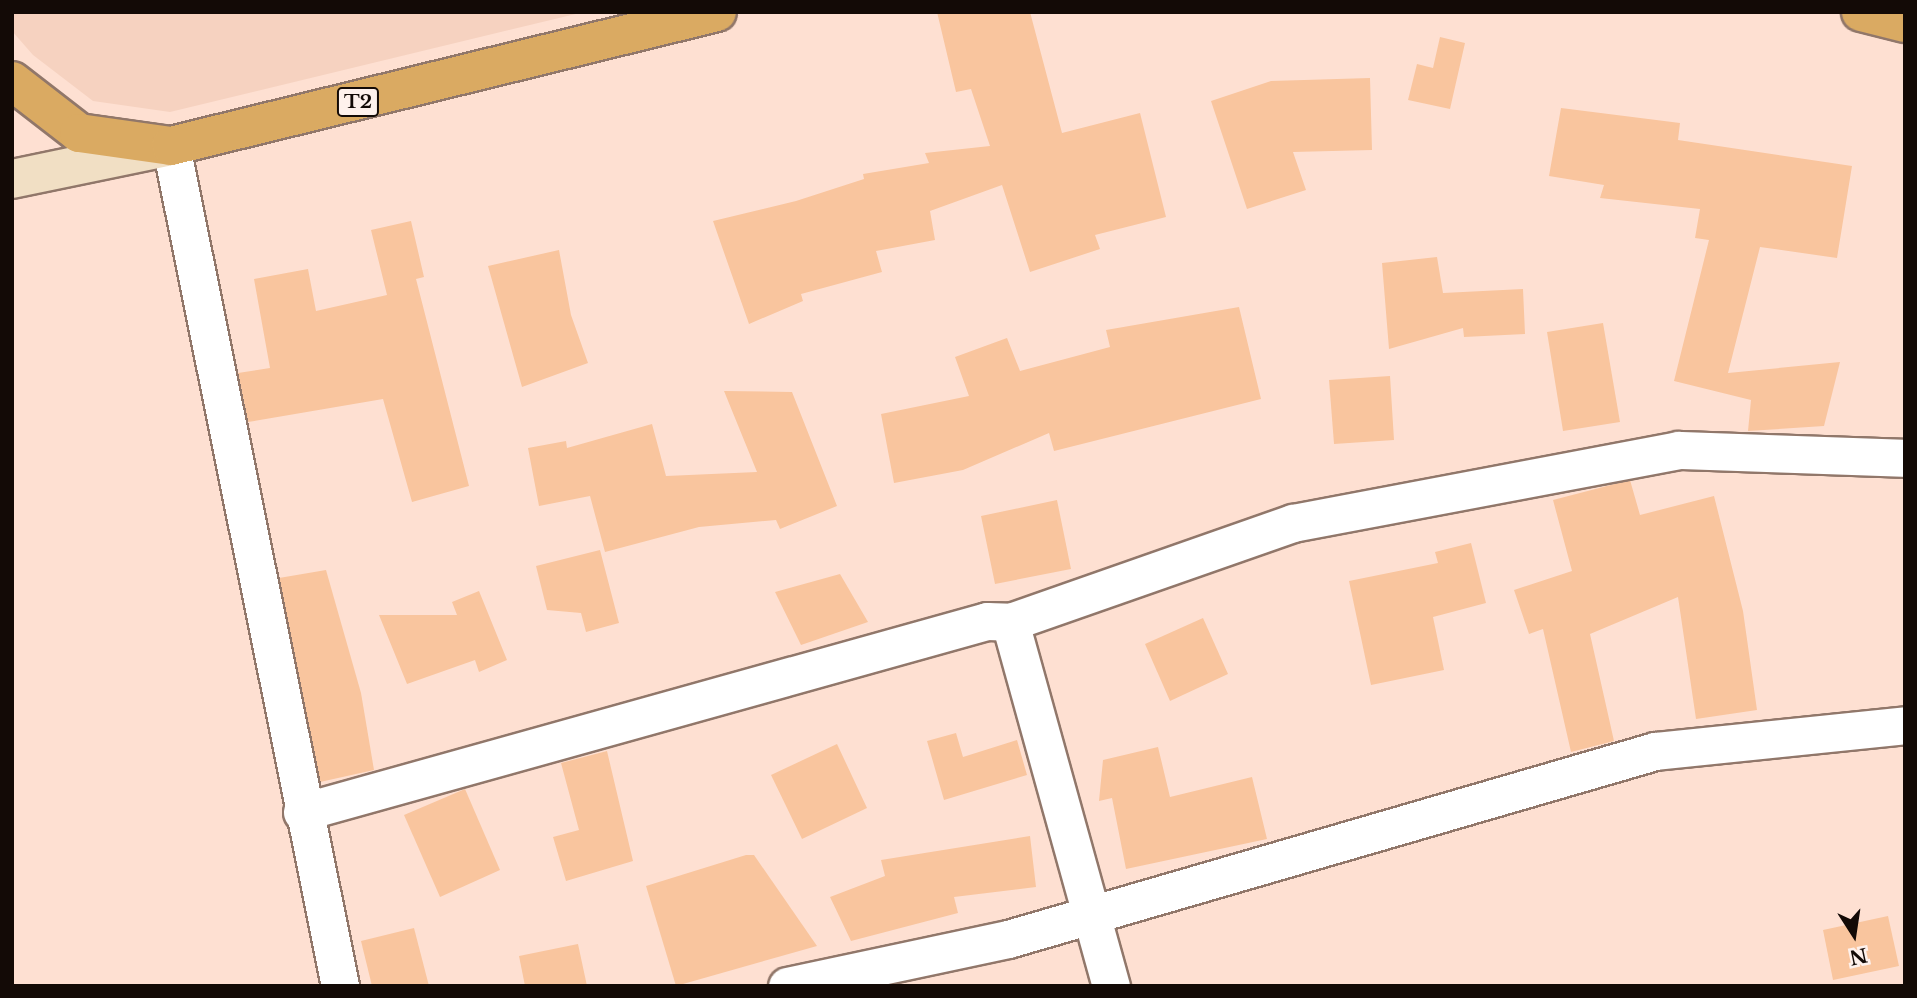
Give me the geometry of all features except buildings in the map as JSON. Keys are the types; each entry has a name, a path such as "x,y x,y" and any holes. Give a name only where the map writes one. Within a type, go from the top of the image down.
{"highway":[{"name":"T2","path":"12,81 79,133 171,146 717,12"},
{"path":"1861,12 1905,23"}],"main road":[{"path":"12,179 171,146"}],"street":[{"path":"171,146 302,812 340,986"},
{"path":"302,812 987,621 1010,622 1293,523 1678,450 1905,458"},
{"path":"1010,622 1111,986"},
{"path":"787,986 1008,939 1655,751 1905,724"}],"shaded area":[{"path":"12,12 584,12 170,112 93,101 33,55 12,31"}]}
